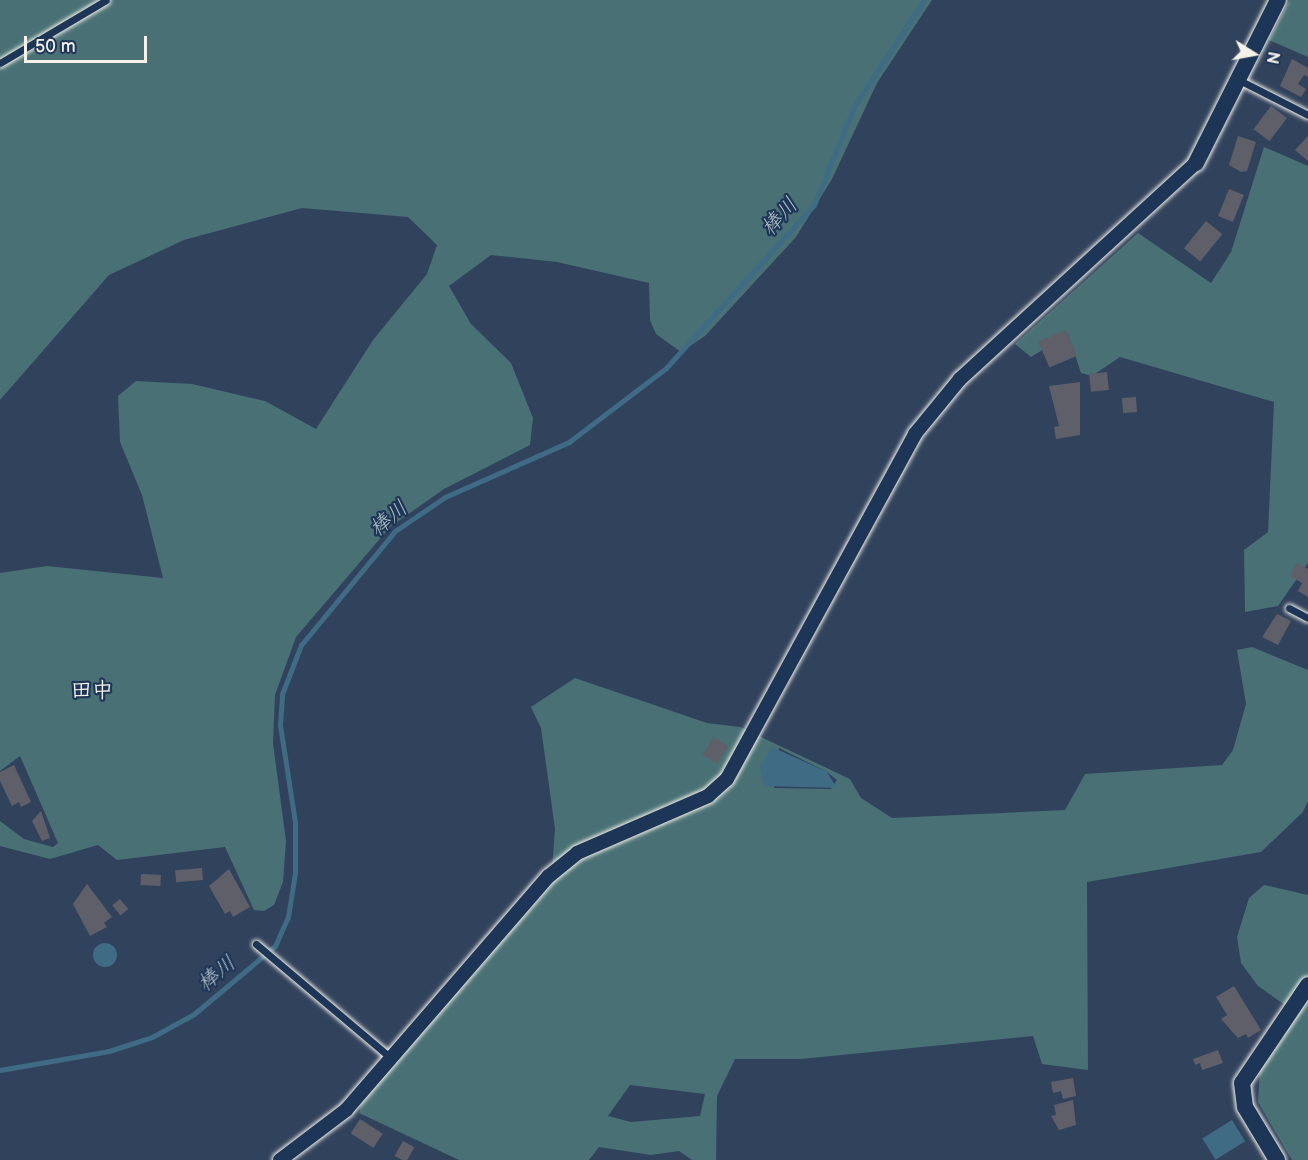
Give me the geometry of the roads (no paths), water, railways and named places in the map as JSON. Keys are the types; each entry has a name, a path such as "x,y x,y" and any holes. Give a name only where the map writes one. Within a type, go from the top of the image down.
{"street":[{"path":"280,1160 346,1110 563,864 616,833 708,796 727,779 915,434 960,379 1196,163 1278,0"},
{"path":"1277,1160 1245,1107 1242,1083 1308,985"}],"lane":[{"path":"0,63 106,0"},
{"path":"1239,80 1308,115"},
{"path":"1289,608 1308,618"},
{"path":"256,944 391,1058"}],"water":[{"path":"772,747 827,772 837,788 764,786 760,767"},
{"path":"105,943 113,947 117,955 113,963 105,967 97,963 93,955 97,947"},
{"path":"1232,1120 1245,1141 1216,1160 1202,1139"}],"waterway":[{"name":"棒川","path":"0,1070 109,1051 152,1037 194,1014 275,946 288,917 295,873 295,822 280,725 282,694 301,645 395,531 445,497 569,442 666,368 814,205 854,107 924,0"}],"district":[{"name":"田中","path":"92,691"}]}
